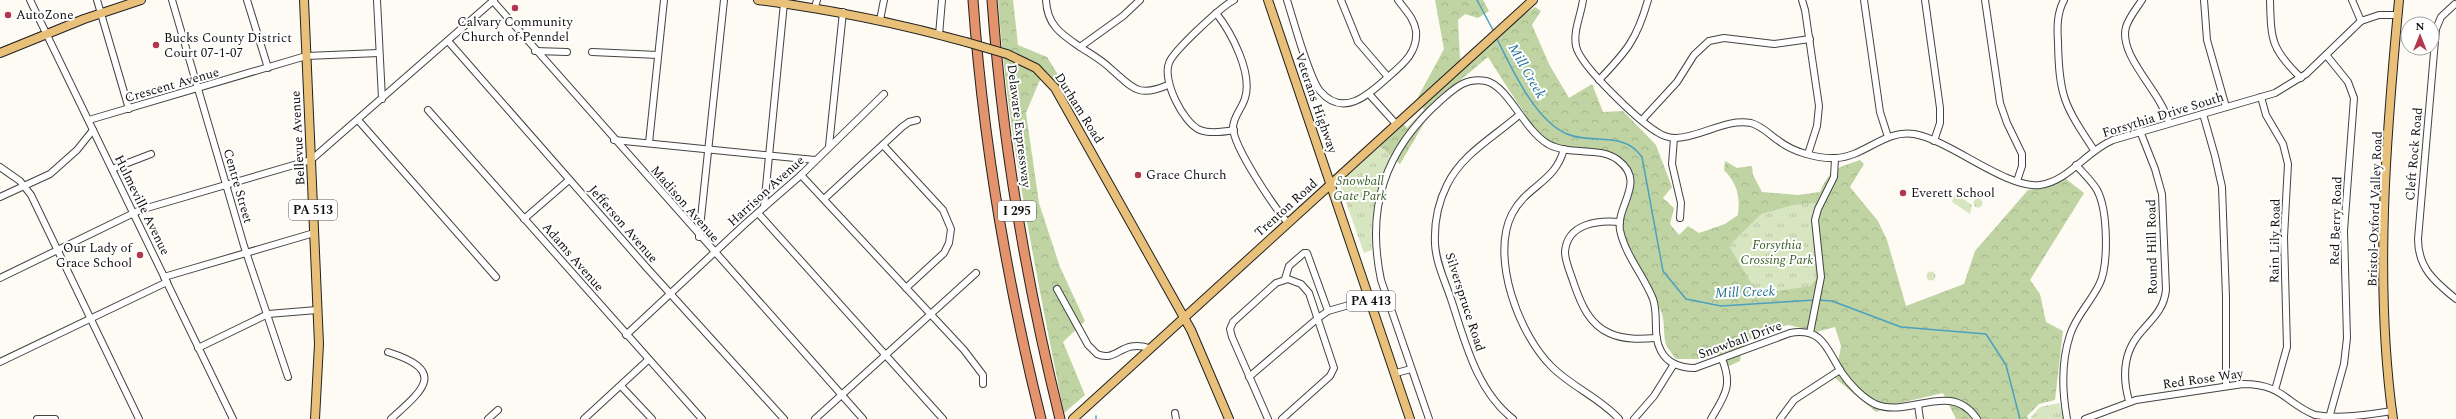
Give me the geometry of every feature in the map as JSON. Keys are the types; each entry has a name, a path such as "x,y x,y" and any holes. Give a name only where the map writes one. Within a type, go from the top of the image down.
{"highway":[{"name":"I 295","path":"973,0 981,82 1000,218 1019,325 1041,419"},
{"name":"Delaware Expressway","path":"992,0 1000,88 1016,202 1040,334 1060,419"}],"main road":[{"path":"0,53 101,13 141,0"},
{"name":"Bellevue Avenue","path":"304,0 319,363 315,419"},
{"name":"Durham Road","path":"758,0 784,3 816,4 966,42 1007,54 1036,68 1055,88 1184,317 1229,419"},
{"name":"Veterans Highway","path":"1268,0 1396,373 1410,419"},
{"name":"Trenton Road","path":"1073,419 1149,348 1533,0"},
{"name":"Bristol-Oxford Valley Road","path":"2392,415 2385,344 2383,260 2399,0"}],"street":[{"name":"Hulmeville Avenue","path":"30,0 233,419"},
{"path":"97,0 129,109"},
{"name":"Centre Street","path":"172,0 226,185 288,377"},
{"path":"247,0 268,68"},
{"path":"377,0 382,99"},
{"path":"0,278 133,213 311,160 493,0"},
{"name":"Madison Avenue","path":"493,0 614,140 863,419"},
{"path":"649,143 664,0"},
{"path":"700,237 724,0"},
{"path":"880,20 884,0"},
{"path":"939,35 942,0"},
{"path":"1046,0 1047,13 1052,24 1080,47 1111,69 1133,89 1153,90 1168,85"},
{"path":"1080,47 1123,16 1140,0"},
{"path":"1234,0 1216,13 1171,58 1167,69 1168,85 1187,119 1197,128 1211,132 1234,130"},
{"path":"1287,0 1319,90 1333,100 1345,103 1358,101 1369,94 1408,59 1415,43 1413,21 1398,0"},
{"path":"1341,0 1358,42 1388,77"},
{"path":"1583,0 1576,33 1576,46 1582,61 1642,120 1659,133 1674,138 1672,164 1681,203 1680,218"},
{"path":"1600,80 1631,44 1639,29 1648,0"},
{"path":"1802,0 1810,39 1819,106 1817,126 1808,154"},
{"path":"1864,0 1880,112 1888,137"},
{"path":"1925,0 1940,108 1940,123 1934,141"},
{"path":"1986,0 2000,103 2007,123 2022,154 2022,166 2017,181"},
{"path":"2064,0 2057,24 2059,83 2068,111 2094,150"},
{"path":"2142,0 2128,22 2125,42 2128,53 2163,105 2169,123"},
{"path":"2204,0 2207,40 2226,107"},
{"path":"2270,0 2270,29 2274,43 2281,57 2301,78"},
{"path":"2352,0 2361,21"},
{"path":"764,207 784,3"},
{"name":"Cleft Rock Road","path":"2454,3 2441,17 2436,29 2418,239 2420,256 2426,271 2439,286 2456,299"},
{"path":"829,146 843,12"},
{"path":"1216,13 1234,42 1247,80 1246,96 1235,116 1235,138 1266,194 1288,223"},
{"name":"Forsythia Drive South","path":"1674,138 1697,134 1727,124 1743,122 1756,125 1783,144 1808,154 1835,158 1861,152 1888,137 1901,134 1912,134 1934,141 2017,181 2029,184 2044,184 2063,176 2094,150 2109,142 2140,131 2261,97 2287,87 2301,78 2327,56 2361,21 2379,15 2398,15"},
{"path":"1642,120 1678,82 1694,55 1709,41 1724,38 1774,44 1810,39"},
{"name":"Jefferson Avenue","path":"448,41 671,294 784,419"},
{"path":"535,50 567,52"},
{"path":"592,52 658,55"},
{"name":"Crescent Avenue","path":"88,120 306,56 379,53"},
{"name":"Red Berry Road","path":"2327,56 2348,82 2354,98 2344,231 2347,338 2344,364 2329,418"},
{"path":"1428,419 1381,280 1377,258 1375,225 1379,198 1386,173 1400,146 1424,116 1455,88 1473,80 1486,81 1495,85 1539,138 1564,149 1606,154 1622,164 1629,177 1631,186 1620,222 1625,245 1653,300 1657,338 1661,352 1674,364 1654,396 1634,419"},
{"name":"Harrison Avenue","path":"626,335 764,207 801,175 884,94"},
{"path":"1369,94 1396,124"},
{"name":"Rain Lily Road","path":"2261,97 2266,115 2283,144 2288,164 2284,237 2287,347 2275,390"},
{"path":"1415,107 1424,116"},
{"name":"Adams Avenue","path":"428,110 648,360 702,419"},
{"path":"2203,114 2222,186 2226,297 2226,386"},
{"name":"Silverspruce Road","path":"1513,419 1491,397 1472,360 1439,264 1435,244 1435,226 1441,199 1451,177 1472,152 1519,115"},
{"path":"358,120 496,277"},
{"path":"824,199 909,122 917,120"},
{"path":"0,197 25,186 54,170 77,150 93,130"},
{"name":"Round Hill Road","path":"2128,401 2124,380 2128,353 2136,338 2159,312 2166,290 2162,194 2155,169 2140,131"},
{"path":"614,140 815,160"},
{"path":"883,146 943,210 951,229 949,243 944,253 906,288"},
{"path":"1564,149 1554,171 1531,190 1512,214 1504,243 1504,266 1524,327 1537,351 1556,372 1604,405 1619,419"},
{"path":"112,169 151,154"},
{"path":"1835,158 1834,177 1818,209 1815,220 1821,263 1819,296 1810,333 1824,343 1840,370 1854,387 1875,404 1889,409 1947,401 1957,402 1969,409 1977,419"},
{"path":"2067,419 2063,385 2067,346 2076,319 2102,279 2105,260 2101,199 2093,184 2076,165"},
{"path":"0,167 25,186 58,249 140,419"},
{"path":"801,175 976,365 983,375 983,384"},
{"path":"524,219 570,180"},
{"path":"758,213 943,419"},
{"path":"1620,222 1595,221 1583,225 1574,233 1565,252 1570,272 1584,309 1600,328 1622,338 1657,338"},
{"path":"0,362 166,280 247,253 314,233"},
{"path":"1285,279 1289,266 1304,253 1307,253 1328,311"},
{"path":"815,419 976,273"},
{"path":"1268,419 1232,338 1231,325 1276,283 1285,279 1306,288 1332,358 1332,372 1282,419"},
{"path":"1057,289 1088,345 1097,354 1110,356 1132,345 1149,348"},
{"path":"1249,377 1328,311 1370,299"},
{"path":"198,348 268,314 317,310"},
{"name":"Snowball Drive","path":"1674,364 1694,368 1790,333 1810,333"},
{"path":"388,352 415,363 421,370 424,379 421,390 391,419"},
{"path":"1711,419 1728,387 1728,375 1722,359"},
{"path":"584,419 648,360"},
{"path":"1396,373 1411,369"},
{"path":"1780,419 1794,400 1840,370"},
{"name":"Red Rose Way","path":"2085,419 2128,401 2226,386 2253,384 2275,390 2308,411 2329,418 2392,415"},
{"path":"621,386 652,419"},
{"path":"1918,405 1920,419"},
{"path":"488,419 498,410"},
{"path":"37,419 55,419"}],"green space":[{"path":"998,0 1013,0 1018,45 1047,57 1075,102 1069,105 1047,72 1039,82 1026,113 1039,203 1060,267 1085,321 1063,342 1085,395 1064,413 1034,259 1016,156"},
{"path":"1435,0 1483,0 1489,11 1478,18 1465,14 1458,20 1460,60 1535,7 1541,11 1532,25 1549,64 1569,98 1592,84 1603,112 1623,111 1656,145 1672,187 1663,198 1674,208 1670,224 1679,235 1688,226 1699,233 1725,224 1738,215 1739,202 1737,191 1729,175 1724,170 1725,161 1737,168 1752,166 1753,175 1762,192 1798,195 1820,192 1827,178 1835,170 1860,160 1864,164 1850,187 1878,221 1887,240 1906,306 1964,284 1975,251 2028,190 2043,188 2066,179 2084,193 2030,280 2040,294 2046,322 2063,331 2055,400 2039,404 2027,416 2028,419 1956,419 1943,393 1891,405 1876,412 1835,378 1841,346 1835,327 1816,332 1789,325 1762,330 1742,347 1740,361 1729,366 1716,353 1703,359 1676,359 1666,344 1662,314 1635,262 1623,229 1625,214 1634,185 1630,170 1622,160 1612,154 1601,150 1563,146 1551,142 1541,135 1531,123 1488,57 1439,98 1400,164 1379,146 1403,123 1407,128 1424,110 1418,97 1444,49"},
{"name":"Snowball Gate Park","path":"1379,146 1391,157 1385,167 1377,190 1372,226 1372,250 1364,253 1339,183"},
{"path":"1955,193 1972,205 1970,214 1952,202"},
{"path":"1976,199 1980,199 1982,203 1980,207 1976,207 1974,205 1974,201"},
{"name":"Forsythia Crossing Park","path":"1815,203 1812,223 1816,280 1811,286 1763,293 1751,283 1729,246 1761,214 1793,205"},
{"path":"1929,272 1933,272 1935,276 1933,280 1929,280 1927,278 1927,274"},
{"path":"2059,403 2064,419 2031,419 2040,407"}],"waterway":[{"name":"Mill Creek","path":"1477,0 1494,32"},
{"name":"Mill Creek","path":"1496,37 1534,106 1555,127 1567,134 1577,137 1617,141 1626,144 1642,157 1663,271 1686,299 1721,306 1815,300"},
{"name":"Mill Creek","path":"1818,300 1832,301 1901,327 1986,334 2006,365 2020,419"}],"place":[{"name":"Calvary Community Church of Penndel","path":"515,8"},
{"name":"AutoZone","path":"8,15"},
{"name":"Bucks County District Court 07-1-07","path":"156,45"},
{"name":"Grace Church","path":"1138,175"},
{"name":"Everett School","path":"1903,193"},
{"name":"Our Lady of Grace School","path":"140,255"}]}
